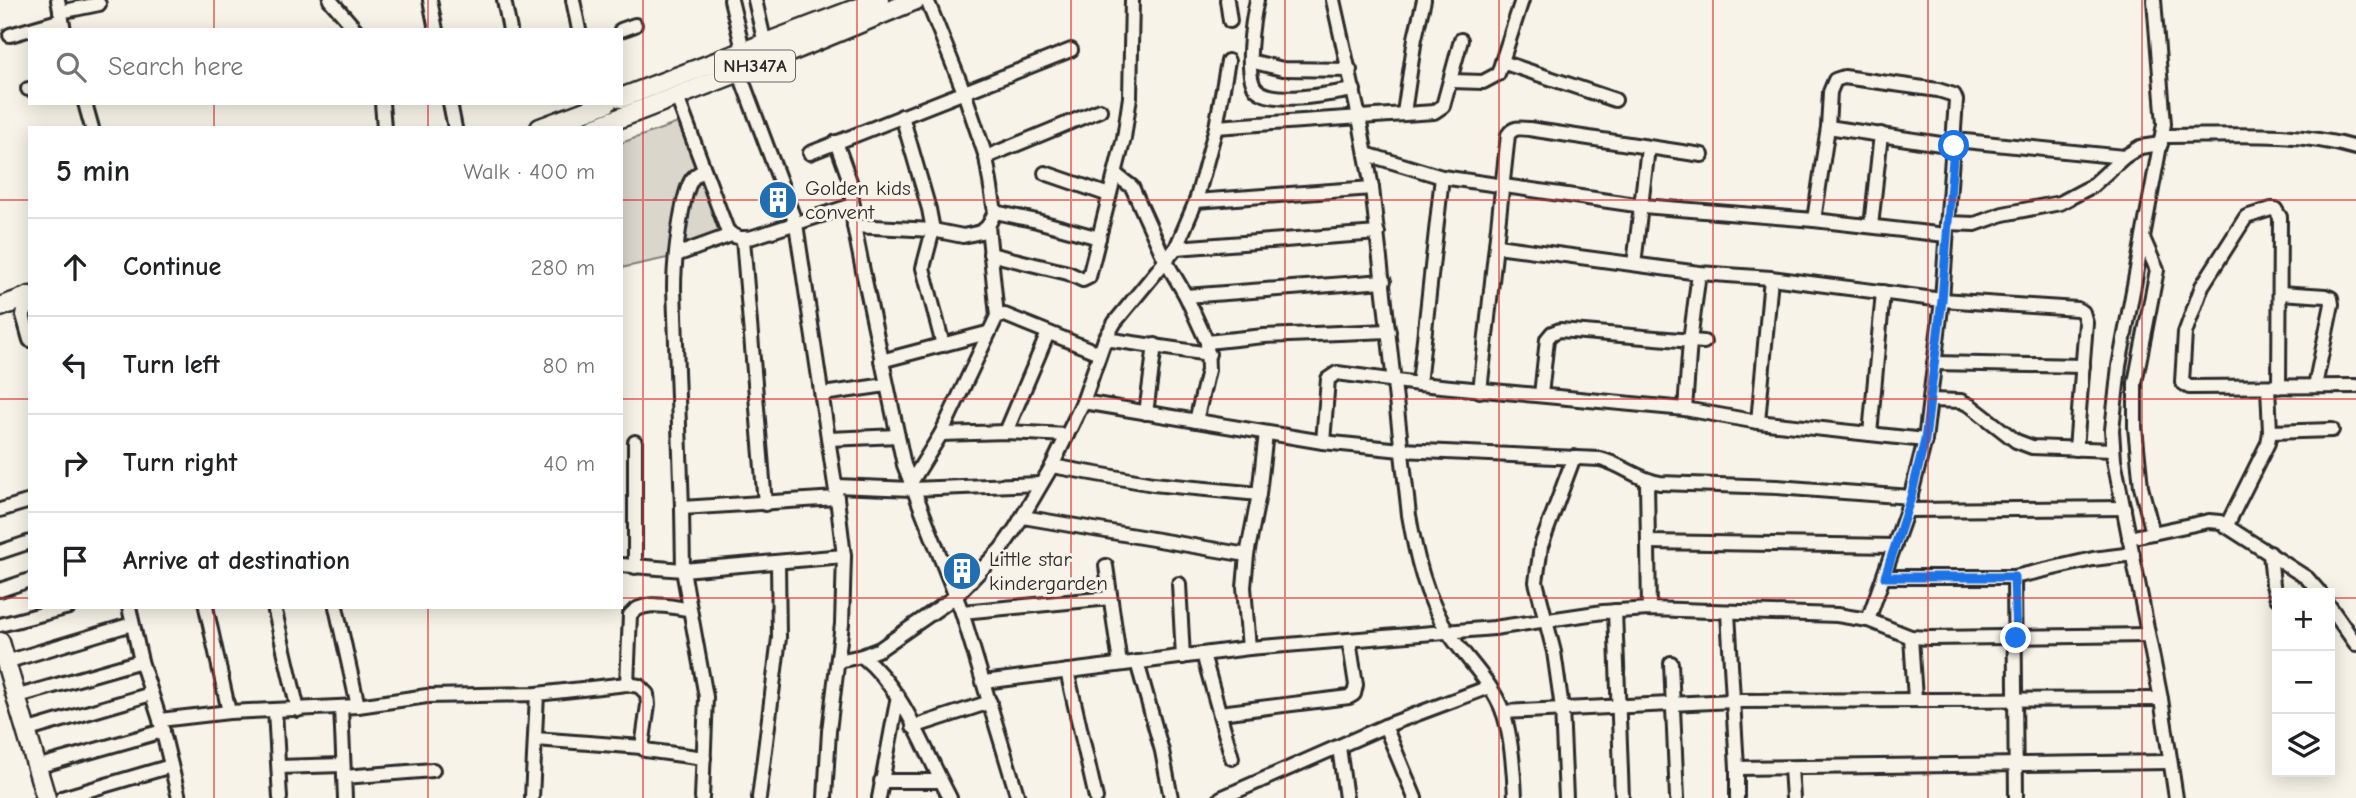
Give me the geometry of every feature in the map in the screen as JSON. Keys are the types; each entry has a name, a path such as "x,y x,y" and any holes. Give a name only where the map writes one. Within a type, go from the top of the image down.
{"highway":[{"name":"NH347A","path":"598,126 677,97 743,64 765,44 879,0"},
{"name":"NH347A","path":"623,97 743,64 916,0"},
{"path":"545,126 602,105"},
{"path":"0,307 28,297"},
{"path":"0,642 3,670 37,798"},
{"path":"3,670 15,697 46,798"}],"street":[{"path":"330,0 354,28"},
{"path":"430,0 436,28"},
{"path":"504,0 509,28"},
{"path":"573,0 579,28"},
{"path":"731,0 743,64 796,223 823,394 844,556 842,624 829,731 825,798"},
{"path":"755,0 765,44"},
{"path":"855,226 933,230 963,236 981,232 988,226 995,212 986,156 927,0"},
{"path":"990,254 1086,279 1099,239 1124,138 1130,97 1132,0"},
{"path":"1227,0 1230,21"},
{"path":"1257,0 1252,22 1250,61 1254,87 1264,94 1302,97 1354,90"},
{"path":"1333,0 1350,70 1372,188 1401,450 1418,565 1447,631 1489,687 1503,712 1513,765 1515,798"},
{"path":"1404,113 1415,38 1424,0"},
{"path":"1451,81 1483,82 1498,74 1522,0"},
{"path":"2154,0 2164,124 2119,366 2112,430 2113,450 2161,699 2176,798"},
{"path":"10,35 61,15 99,4"},
{"path":"623,29 635,25"},
{"path":"1216,127 1440,110 1451,81 1461,40"},
{"path":"810,153 1071,50"},
{"path":"838,661 862,656 897,639 956,596 1001,549 1023,517 1052,467 1083,401 1104,339 1176,248 1196,201 1216,127 1228,61"},
{"path":"1250,61 1283,69 1350,70"},
{"path":"1502,62 1615,100"},
{"path":"1814,220 1832,85 1839,77 1938,90 1954,95 1954,143 1942,300 1925,440 1909,503 1868,620"},
{"path":"677,97 727,230 737,237 765,504"},
{"path":"86,105 91,126"},
{"path":"382,105 384,126"},
{"path":"450,105 455,126"},
{"path":"986,156 1100,110"},
{"path":"902,116 933,230 923,268 943,345"},
{"path":"1828,127 1954,143 2124,157"},
{"path":"1480,391 1508,135 1515,129 1529,129 1702,155"},
{"path":"1871,226 1881,134"},
{"path":"1366,153 1442,177 1643,206 1871,226 1947,229 2060,202 2092,186 2124,157 2140,147 2162,140 2279,137 2342,144 2356,149"},
{"path":"836,142 851,184 855,226 881,361 911,486 962,612 1018,798"},
{"path":"1634,264 1648,148"},
{"path":"702,798 706,697 682,570 674,288 690,184 695,175 704,170"},
{"path":"1045,173 1109,195"},
{"path":"1115,174 1132,187 1165,260 1186,296 1208,348 1209,370 1196,421"},
{"path":"1419,384 1442,177"},
{"path":"1196,201 1372,188"},
{"path":"677,255 853,205"},
{"path":"2227,524 2268,443 2274,387 2280,293 2280,217 2275,209 2252,214 2242,222 2202,286 2184,341 2182,377 2185,386 2274,387 2356,386"},
{"path":"995,212 1037,220 1099,239"},
{"path":"911,486 941,434 997,316 988,226"},
{"path":"1176,248 1378,233"},
{"path":"2143,238 2157,270 2135,383 2135,427 2141,487 2153,533"},
{"path":"1497,246 1699,273 1771,278 1942,300 2077,309 2083,313 2086,323 2076,449"},
{"path":"1685,409 1699,273"},
{"path":"1758,422 1771,278"},
{"path":"1186,296 1384,281"},
{"path":"1870,434 1882,292"},
{"path":"2280,293 2331,298 2315,386"},
{"path":"28,308 23,311 23,315 28,333"},
{"path":"997,316 1005,315 1099,353"},
{"path":"1541,395 1547,339 1552,333 1572,329 1704,342"},
{"path":"1104,339 1208,348 1264,336 1388,331"},
{"path":"881,361 987,333"},
{"path":"1006,432 1048,333"},
{"path":"1146,413 1154,345"},
{"path":"1934,363 2083,366"},
{"path":"1323,442 1327,388 1330,376 1337,373 1480,391 1685,409 1758,422 1925,440"},
{"path":"823,394 886,385"},
{"path":"1930,400 1961,401 2016,441 2032,447 2113,450"},
{"path":"1083,401 1323,442 1401,450 1574,457 1614,462 1647,481 1777,487 1909,503 2124,508"},
{"path":"2270,432 2332,430"},
{"path":"941,434 1006,432 1067,435"},
{"path":"1249,648 1244,587 1266,433"},
{"path":"829,439 898,436"},
{"path":"635,442 635,567"},
{"path":"1566,798 1562,708 1547,620 1536,582 1541,546 1574,457"},
{"path":"1052,467 1153,484 1259,494"},
{"path":"1647,481 1649,609"},
{"path":"682,508 765,504 836,492 911,486 1040,484"},
{"path":"0,510 28,502"},
{"path":"1023,517 1247,555"},
{"path":"2129,538 2209,521 2227,524 2307,578 2316,588"},
{"path":"1648,542 1895,546"},
{"path":"0,552 28,543"},
{"path":"2270,553 2274,588"},
{"path":"1885,577 2014,577 2093,559 2133,554"},
{"path":"623,565 682,570 844,556"},
{"path":"759,798 779,638 778,563"},
{"path":"1107,566 1120,664"},
{"path":"2014,577 2016,798"},
{"path":"1,587 28,580"},
{"path":"1179,584 1183,657"},
{"path":"962,612 1111,598"},
{"path":"627,684 629,615 646,606 688,609"},
{"path":"0,625 61,609"},
{"path":"129,609 179,798"},
{"path":"206,609 229,712"},
{"path":"274,609 298,710"},
{"path":"336,609 358,706"},
{"path":"984,682 1249,648 1494,628 1615,611 1649,609 1837,615 1868,620 1911,637 2148,635"},
{"path":"1615,611 1622,798"},
{"path":"1728,613 1737,798"},
{"path":"2335,614 2356,644"},
{"path":"3,670 132,624"},
{"path":"1911,637 1915,699"},
{"path":"1220,713 1349,697 1354,694 1356,685 1349,640"},
{"path":"1203,654 1232,758"},
{"path":"862,656 876,667 898,696 950,798"},
{"path":"15,697 141,661"},
{"path":"1137,662 1162,751 1171,798"},
{"path":"1671,663 1677,798"},
{"path":"1067,671 1096,798"},
{"path":"36,767 161,726 229,712 358,706 427,696 537,694 627,684 639,686 647,694 642,747"},
{"path":"1220,798 1240,795 1280,771 1385,726 1489,687"},
{"path":"25,731 151,694"},
{"path":"532,798 537,694"},
{"path":"879,798 898,696"},
{"path":"1503,712 1733,701 2161,699"},
{"path":"913,727 990,702"},
{"path":"341,707 345,798"},
{"path":"275,710 280,798"},
{"path":"1385,726 1415,798"},
{"path":"535,739 642,747 645,750 704,758"},
{"path":"1339,747 1346,798"},
{"path":"1737,768 2169,762"},
{"path":"62,798 171,765"},
{"path":"279,767 343,771 433,770"},
{"path":"1791,768 1793,798"},
{"path":"881,781 941,781"}],"shaded area":[{"path":"678,123 723,233 667,258 623,268 623,142"}],"place":[{"name":"Golden kids convent","path":"778,200"},
{"name":"Little star kindergarden","path":"962,571"}],"route":[{"path":"1954,146 1944,284 1925,440 1911,497 1885,577 2014,577 2016,638"}]}
